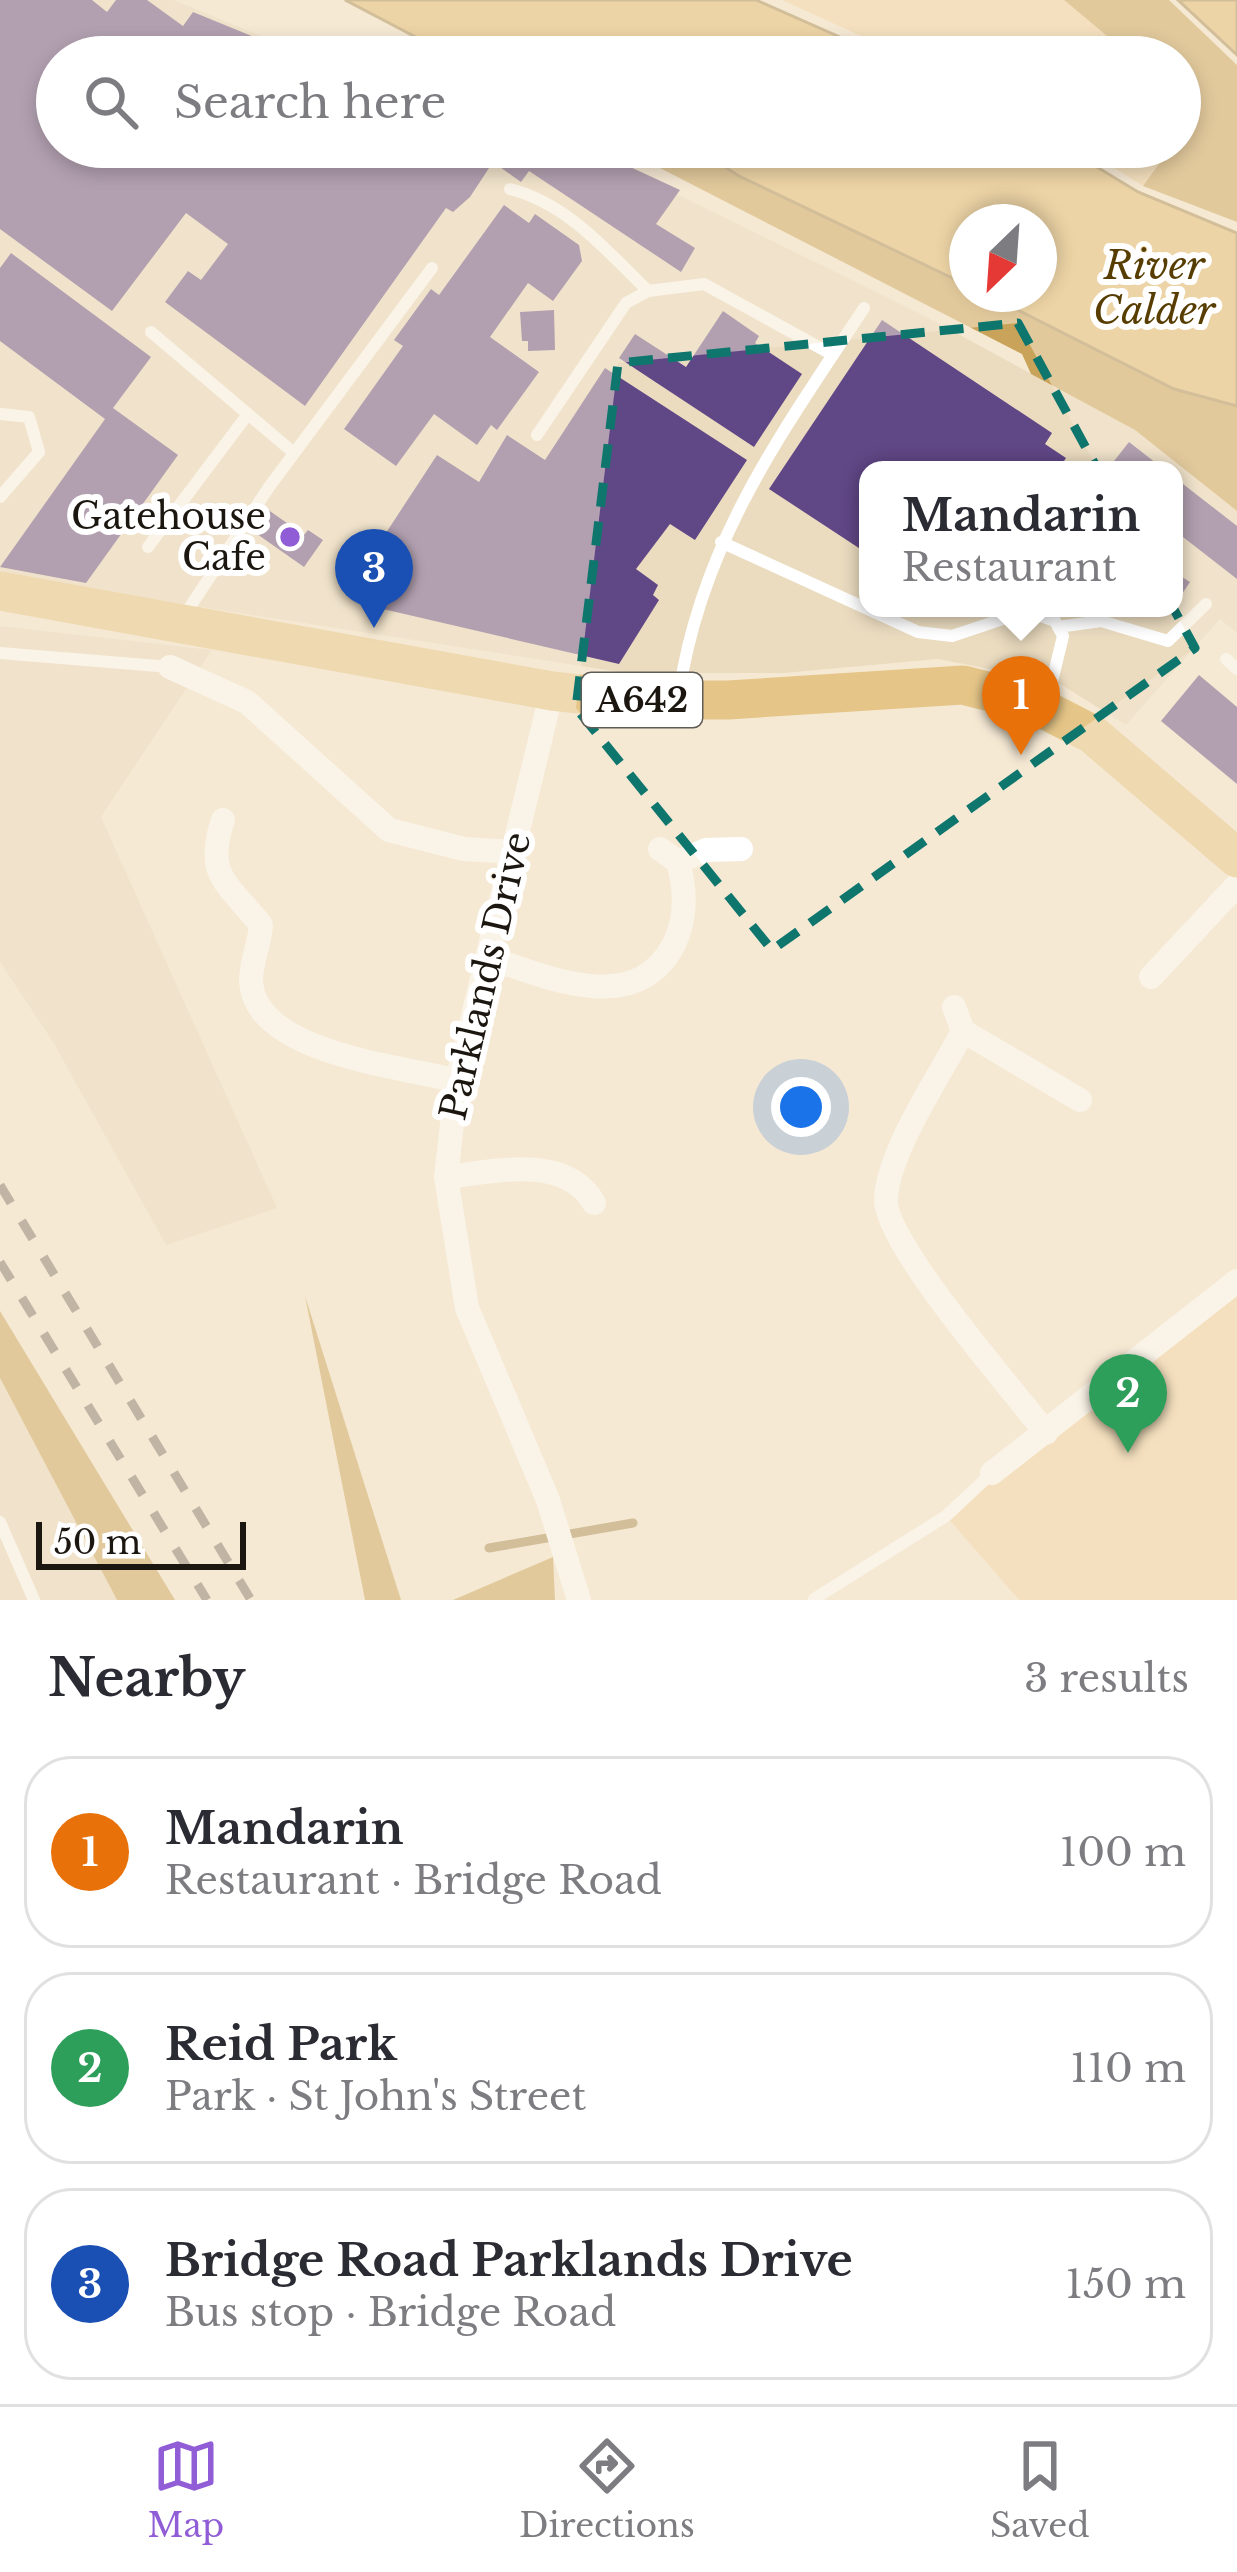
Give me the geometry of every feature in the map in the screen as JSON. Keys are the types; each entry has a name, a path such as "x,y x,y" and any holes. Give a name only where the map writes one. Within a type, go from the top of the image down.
{"highway":[{"name":"A642","path":"0,591 552,691 678,700 963,686 1046,710 1092,734 1237,858"}],"street":[{"path":"170,667 248,701 388,830 464,849 513,852"},
{"name":"Parklands Drive","path":"552,691 457,1081 446,1177 467,1308 548,1501 579,1600"},
{"path":"223,820 213,850 215,867 261,925 251,981 270,1020 303,1044 457,1081"},
{"path":"487,957 579,986 629,984 667,956 678,935 685,885 669,855 741,849"},
{"path":"1151,977 1237,885"},
{"path":"1046,1433 915,1264 886,1213 890,1174 959,1019 1080,1100"},
{"path":"446,1177 551,1171 586,1189 594,1203"},
{"path":"992,1473 1237,1281"}],"lane":[{"path":"510,189 542,197 594,236 648,291"},
{"path":"181,621 294,453 432,268"},
{"path":"537,435 626,303 648,291 704,284 833,355"},
{"path":"678,700 688,634 744,490 864,308"},
{"path":"152,332 294,453"},
{"path":"0,414 29,418 39,452 0,497"},
{"path":"148,547 248,414"},
{"path":"722,542 859,605"},
{"path":"1058,627 1101,621 1168,641 1206,604"},
{"path":"885,617 918,632 952,635 1009,617"},
{"path":"1044,617 1055,621 1064,636 1046,710"},
{"path":"0,653 170,667"},
{"path":"814,1599 946,1516 992,1473"},
{"path":"0,1522 34,1600"}],"highlighted area":[{"path":"1018,323 1195,648 772,950 576,708 618,363"}],"shaded area":[{"path":"0,0 174,0 261,36 36,36 36,168 624,168 925,316 1135,430 1174,461 859,461 859,617 1183,617 1183,468 1237,511 1237,633 1220,619 1126,725 1057,682 938,659 784,673 626,673 0,576"},
{"path":"782,0 1064,0 1107,36 861,36"},
{"path":"1064,0 1169,0 1237,65 1237,222 1143,186 1156,168 1201,168 1201,36 1107,36"},
{"path":"660,168 727,168 949,276 949,312 1022,312 1174,389 1237,406 1237,511 1183,468 1183,461 1174,461 1135,430 1031,374 1022,354"},
{"path":"1114,168 1156,168 1143,186"},
{"path":"0,626 212,650 101,817 277,1208 166,1245 53,1042 0,962"},
{"path":"1237,1281 1237,1600 1019,1600 946,1516"},
{"path":"305,1296 401,1600 365,1600"},
{"path":"0,1311 175,1600 117,1600 0,1378"},
{"path":"0,1378 117,1600 0,1600"},
{"path":"553,1557 555,1600 453,1600"}],"water":[{"path":"345,0 756,0 837,36 414,36"},
{"path":"1178,0 1237,0 1237,55"},
{"name":"River Calder","path":"727,168 1099,168 1138,192 1237,233 1237,406 1174,389 1022,312 1057,312 1057,204 949,204 949,276"}],"building":[{"path":"0,0 92,0 107,12 116,0 147,0 183,26 193,12 252,36 36,36 36,168 489,168 470,197 453,212 446,208 305,406 165,302 188,271 201,280 228,244 186,213 112,311 0,229"},
{"path":"501,168 632,168 680,190 656,224 695,248 681,272 529,171 521,182"},
{"path":"504,205 529,223 535,214 579,245 582,261 553,301 528,283 490,337 539,372 497,430 491,425 477,445 434,414 396,466 344,429 403,346 394,340 431,289 439,295"},
{"path":"11,253 151,357 113,408 178,455 86,583 0,567 105,419 0,341 0,268"},
{"path":"554,310 555,350 528,351 528,341 522,341 520,312"},
{"path":"723,311 759,336 755,343 802,374 754,447 619,358 635,334 686,367"},
{"path":"882,320 1052,433 1045,444 1066,458 859,461 859,548 769,489"},
{"path":"605,368 747,460 695,540 670,524 636,569 658,585 653,595 659,600 619,664 370,606 363,568 437,455 479,482 507,435 545,460"},
{"path":"1129,442 1153,461 1114,461"},
{"path":"1183,484 1237,526 1237,579 1183,537"},
{"name":"Gatehouse Cafe","path":"267,509 304,535 308,530 323,540 304,567 257,534"},
{"path":"1199,675 1237,707 1237,784 1161,721"}],"waterway":[{"path":"489,1548 633,1523"}],"railway":[{"path":"0,1185 251,1600"},
{"path":"0,1262 207,1600"}],"place":[{"name":"Gatehouse Cafe","path":"290,537"},
{"name":"Bridge Road Parklands Drive","path":"374,628"},
{"name":"Mandarin","path":"1021,755"},
{"name":"Reid Park","path":"1128,1453"}]}
